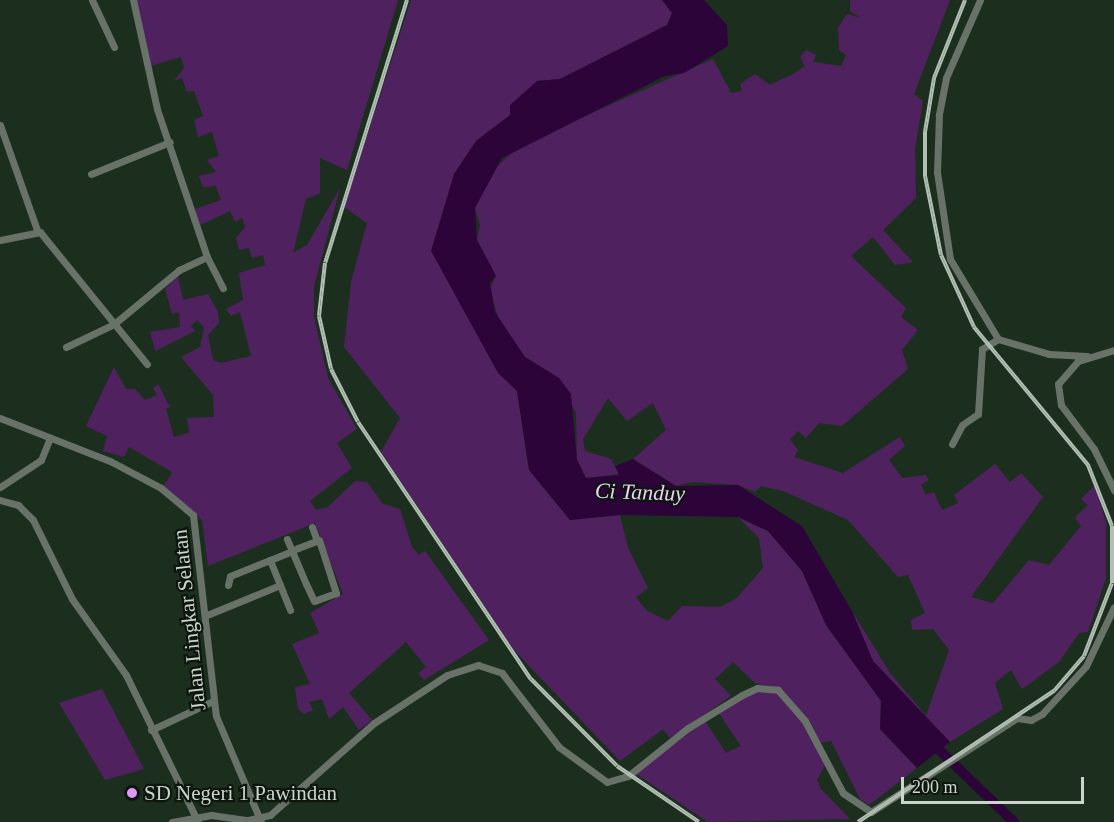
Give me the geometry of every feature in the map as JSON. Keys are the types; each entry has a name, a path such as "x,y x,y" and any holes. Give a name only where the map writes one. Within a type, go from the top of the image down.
{"street":[{"path":"92,0 114,47"},
{"path":"133,0 170,142 207,257 223,288"},
{"path":"980,0 941,94 937,172 952,265 998,339 1049,354 1087,356 1114,350"},
{"path":"0,125 37,230 147,364"},
{"path":"91,174 170,142"},
{"path":"0,240 37,230"},
{"path":"66,346 114,324 179,270 207,257"},
{"path":"952,444 962,425 978,414 982,349 998,339"},
{"path":"1087,356 1060,378 1058,392 1114,490"},
{"name":"Jalan Lingkar Selatan","path":"1,418 128,470 190,510 207,615 213,701 261,820"},
{"path":"0,487 41,460 50,438"},
{"path":"0,500 29,515 72,599 126,675 151,730 197,819"},
{"path":"287,539 314,601 332,597 338,591 312,527"},
{"path":"228,585 230,576 317,541"},
{"path":"270,560 290,610"},
{"path":"207,615 280,585"},
{"path":"172,822 197,819 261,820 280,810 374,723 447,675 478,665 502,673 559,747 607,782 628,776 688,728 742,695 757,688 778,690 805,721 843,793 861,809 877,811 1017,718 1038,717 1079,675 1114,607"},
{"path":"151,730 213,701"}],"shaded area":[{"path":"135,0 398,0 347,170 320,158 320,193 306,199 293,253 307,245 340,188 314,286 314,317 328,378 357,429 337,443 352,468 310,501 316,510 328,507 355,481 367,482 383,504 400,509 412,547 419,555 425,551 489,640 424,680 418,673 426,667 406,642 349,693 372,720 359,730 343,707 329,719 322,699 309,702 313,710 304,714 298,709 295,687 310,684 292,644 319,633 310,613 343,594 315,523 208,566 202,520 164,486 172,472 129,447 124,457 103,451 107,436 86,426 114,367 126,389 135,389 145,400 157,395 153,388 158,384 170,407 166,409 174,437 189,433 187,418 214,417 213,395 181,357 200,347 204,328 197,320 191,326 195,331 155,351 150,332 180,327 179,312 172,314 165,289 178,276 183,300 208,294 218,312 219,323 208,335 213,360 221,363 251,356 240,312 231,316 226,309 243,300 239,273 265,265 263,255 252,258 249,248 239,250 236,238 245,227 242,218 235,222 230,211 200,225 195,209 221,200 216,186 203,187 199,176 216,172 207,160 219,156 215,142 212,132 198,137 194,120 203,116 194,91 187,92 182,78 174,81 184,68 181,57 150,66"},
{"path":"411,0 662,0 672,13 667,25 560,79 537,81 510,115 476,141 454,174 498,373 517,391 529,470 570,520 620,515 628,548 648,588 636,597 647,611 668,621 682,606 720,607 736,599 763,568 759,538 738,517 768,531 802,571 826,625 881,701 880,729 917,768 869,805 860,799 831,741 819,743 784,691 755,683 733,662 715,679 731,696 670,738 663,729 620,761 514,650 381,452 400,418 344,347 351,282 367,223 344,207"},
{"path":"850,0 950,0 914,94 923,101 915,148 916,198 883,230 913,262 895,265 873,237 851,256 906,308 901,317 918,330 902,350 908,369 842,426 819,423 806,438 798,431 790,439 798,450 794,457 843,473 900,437 905,446 889,460 902,478 926,475 929,480 921,485 926,495 934,492 942,510 958,503 954,495 995,464 1010,482 1021,473 1043,497 971,597 993,603 1029,560 1049,565 1081,526 1075,517 1088,505 1081,499 1095,485 1106,523 1106,578 1088,632 1079,633 1059,662 1022,689 1011,670 995,683 1003,709 950,742 873,661 852,611 890,673 926,716 949,650 933,629 912,630 911,620 925,613 908,575 898,577 848,520 783,491 761,486 755,492 738,485 692,482 676,486 633,459 666,430 653,403 627,421 608,398 583,439 585,451 611,459 619,474 586,478 577,460 576,413 559,378 525,357 501,328 490,289 496,276 477,240 480,225 475,208 493,170 522,144 713,59 731,93 742,91 740,84 755,74 770,85 795,73 805,66 800,57 806,50 816,55 813,62 841,66 846,55 839,50 838,28 847,14 861,18 850,11"},
{"path":"102,689 144,769 105,780 59,703"},
{"path":"757,689 777,693 803,723 825,765 817,780 821,789 850,819 708,822 635,773 705,721 726,753 741,746 718,712"}],"water":[{"path":"662,0 704,0 727,25 728,46 684,73 665,76 502,158 475,208 477,240 496,276 490,283 495,312 525,357 559,378 571,394 577,460 586,478 619,475 615,466 633,459 676,486 738,485 802,526 852,611 873,661 950,742 917,768 880,729 881,701 826,625 802,571 768,531 738,517 620,515 570,520 529,470 517,391 498,373 431,251 454,174 476,141 510,115 510,105 537,81 560,79 667,25 672,13"}],"waterway":[{"name":"Ci Tanduy","path":"930,741 1014,822"}],"railway":[{"path":"407,0 325,263 319,316 331,369 358,422 531,679 617,766 699,822"},
{"path":"858,822 1054,691 1084,656 1112,583 1112,526 1088,465 974,327 941,255 925,176 925,132 934,78 965,0"}],"place":[{"name":"SD Negeri 1 Pawindan","path":"132,793"}]}
